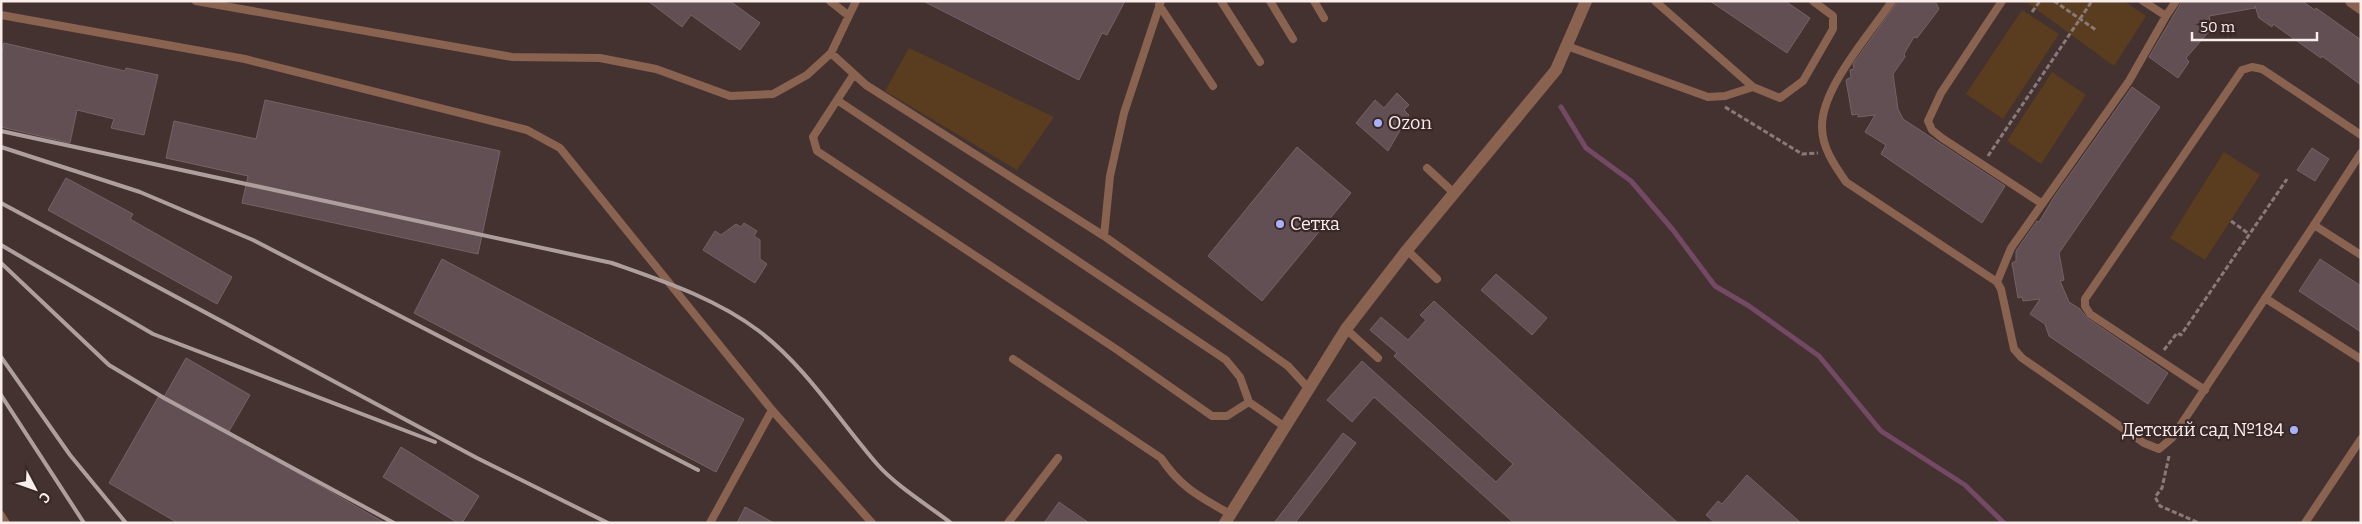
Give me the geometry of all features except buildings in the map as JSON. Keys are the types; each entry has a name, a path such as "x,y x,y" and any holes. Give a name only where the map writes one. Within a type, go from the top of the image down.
{"street":[{"path":"1227,518 1346,329 1407,250 1556,70 1586,1"},
{"path":"2351,1 2361,8"}],"lane":[{"path":"196,1 512,56 600,58 656,69 730,96 773,94 807,75 831,53 856,1"},
{"path":"830,1 848,16"},
{"path":"1221,1 1260,62"},
{"path":"1270,1 1293,39"},
{"path":"1314,1 1324,18"},
{"path":"1655,1 1753,87 1780,98 1803,81 1833,29 1833,16 1813,1"},
{"path":"1892,1 1848,60 1826,106 1822,127 1832,163 1846,182 1997,282 2001,289 2014,349 2022,358 2144,443 2159,449 2172,438 2361,153"},
{"path":"2002,1 1941,93 1928,120 1932,130 1942,138 2041,204"},
{"path":"2143,1 2166,16"},
{"path":"1997,282 2011,248 2129,81 2176,1"},
{"path":"1160,3 1212,86"},
{"path":"1104,236 1110,176 1124,113 1160,3"},
{"path":"1,16 245,59 527,130 560,148 772,410 872,523"},
{"path":"1567,46 1708,97 1725,96 1753,87"},
{"path":"831,53 866,85 1104,236 1288,366 1308,389"},
{"path":"2204,390 2090,314 2085,306 2085,299 2242,70 2252,67 2262,69 2361,135"},
{"path":"854,74 813,137 817,151 1116,349 1212,416 1227,416 1249,402"},
{"path":"837,100 1226,360 1240,377 1249,402 1285,427"},
{"path":"1428,168 1454,193"},
{"path":"2314,225 2361,256"},
{"path":"1407,250 1437,279"},
{"path":"2265,298 2361,359"},
{"path":"1346,329 1378,358"},
{"path":"1013,359 1161,458 1172,475 1190,492 1227,518"},
{"path":"710,523 772,410"},
{"path":"2305,523 2361,438"},
{"path":"1008,523 1058,458"},
{"path":"1,515 6,523"}],"path":[{"path":"2032,12 2040,1"},
{"path":"2054,1 2096,30"},
{"path":"1982,164 2092,1"},
{"path":"1708,97 1802,154 1828,151"},
{"path":"2158,359 2177,333 2181,335 2287,179"},
{"path":"2231,221 2249,234"},
{"path":"2172,438 2162,488 2155,497 2160,506 2198,523"}],"shaded area":[{"path":"2025,1 2124,1 2146,16 2114,66"},
{"path":"2022,10 2059,34 2003,119 1966,94"},
{"path":"909,48 1054,117 1017,170 885,91"},
{"path":"2052,72 2086,95 2041,164 2007,141"},
{"path":"2224,152 2260,175 2205,260 2170,238"}],"waterway":[{"path":"1561,107 1586,148 1631,181 1673,230 1715,286 1749,306 1819,356 1881,431 1965,485 2004,523"}],"railway":[{"path":"1,131 612,263 688,291 742,319 776,345 807,377 884,472 951,523"},
{"path":"1,147 140,192 253,240 698,470"},
{"path":"1,203 477,458 608,523"},
{"path":"1,245 153,334 435,442"},
{"path":"1,263 109,365 164,398 394,523"},
{"path":"1,357 70,455 126,523"},
{"path":"1,395 84,523"}],"place":[{"name":"Ozon","path":"1378,123"},
{"name":"Сетка","path":"1280,224"},
{"name":"Детский сад №184","path":"2294,430"}]}
